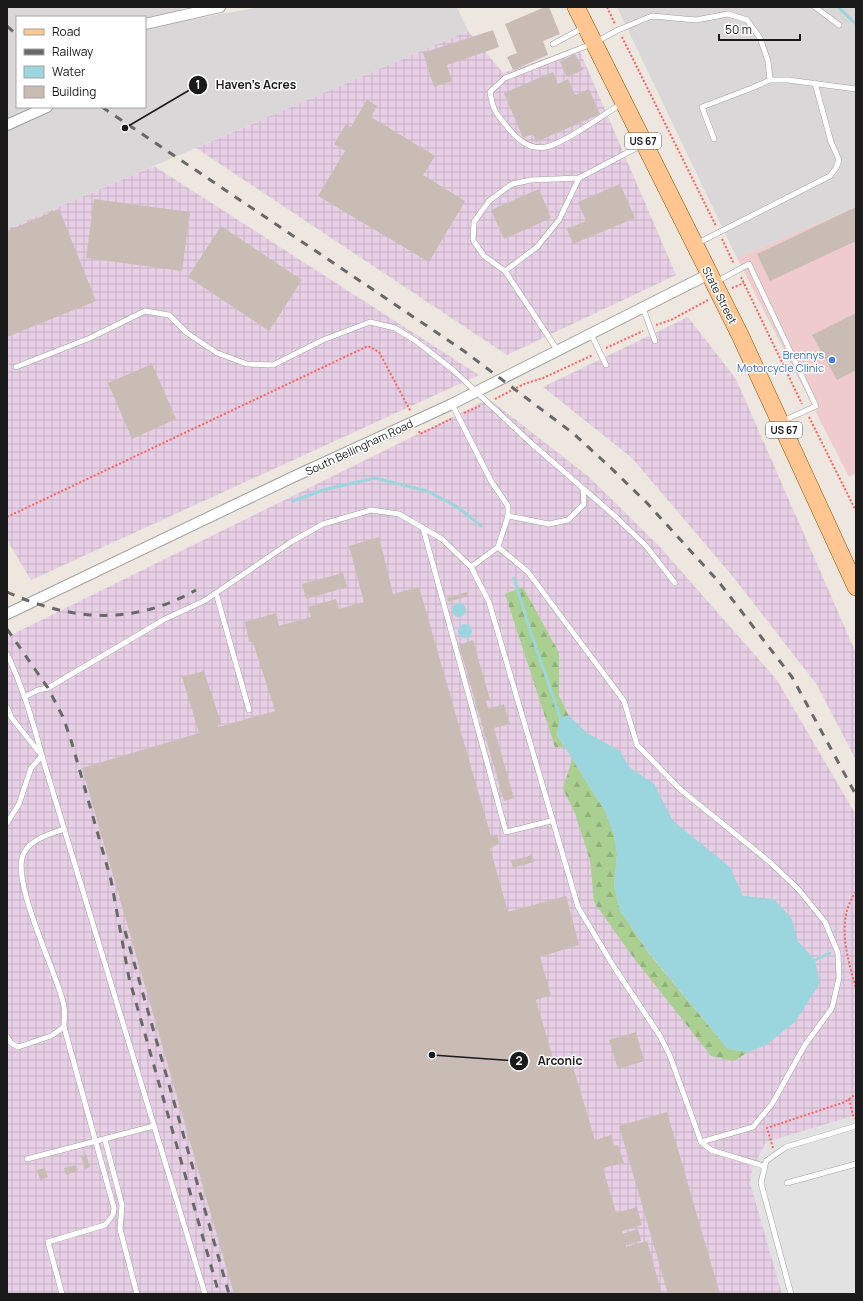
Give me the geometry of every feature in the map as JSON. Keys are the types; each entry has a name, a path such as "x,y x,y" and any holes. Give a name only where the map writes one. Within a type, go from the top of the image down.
{"main road":[{"name":"State Street","path":"576,7 714,284 848,562 856,586"}],"street":[{"path":"146,24 193,10 220,7"},
{"path":"7,125 45,108"},
{"name":"South Bellingham Road","path":"7,614 272,487 452,404 643,308 714,284"}],"lane":[{"path":"815,7 839,25"},
{"path":"624,102 558,142 545,147 531,146 516,137 492,109 490,92 505,78 594,43 618,30 652,16 696,20 728,14 747,20 760,38 768,61 770,80"},
{"path":"553,44 585,26"},
{"path":"714,139 702,107 770,80 788,80 856,89"},
{"path":"695,245 830,176 836,168 839,160 831,142 815,83"},
{"path":"558,351 505,271 484,256 473,240 474,222 489,201 512,184 531,180 579,178 644,144"},
{"path":"505,271 537,247 559,220 579,178"},
{"path":"714,284 749,264 816,406 780,422"},
{"path":"643,308 655,341"},
{"path":"16,367 90,338 145,311 169,315 187,333 217,353 247,364 273,365 323,340 370,322 394,328 416,340 453,370 531,443 616,517 646,546 675,583"},
{"path":"591,334 606,365"},
{"path":"452,404 491,481 508,506 508,516 498,547 471,567"},
{"path":"508,516 549,524 568,520 584,504 583,489"},
{"path":"24,697 38,690 48,688 165,619 204,601 291,542 322,524 371,510 399,514 442,539 471,567 489,602 578,908 614,967 660,1036 670,1056 701,1142 711,1150 764,1166"},
{"path":"423,528 506,832 552,821"},
{"path":"498,547 528,572 624,701 637,745 681,790 771,863 799,890 825,922 838,953 839,978 832,1008 805,1045 772,1104 753,1126 701,1142"},
{"path":"216,593 249,710"},
{"path":"7,654 19,678 24,697 31,712 42,756 205,1294"},
{"path":"7,707 12,717 42,756"},
{"path":"7,823 19,804 31,768 42,756"},
{"path":"62,1294 48,1242 106,1225 113,1215 114,1208 64,1027 64,1006 26,895 20,871 24,851 40,838 64,829"},
{"path":"7,1037 11,1043 18,1046 51,1036 64,1027"},
{"path":"27,1159 154,1126"},
{"path":"791,1294 761,1183 764,1166 766,1161 786,1147 856,1126"},
{"path":"104,1140 122,1204 120,1229 137,1294"},
{"path":"787,1183 856,1164"}],"path":[{"path":"607,7 856,511"},
{"path":"7,517 368,346 380,352 416,420 420,434 505,395 524,384 543,378 650,328 671,320 714,284 744,283"},
{"path":"856,892 848,910 844,930 847,956 856,989"},
{"path":"775,1154 767,1128 849,1099 856,1094"},
{"path":"849,1099 856,1126"}],"shaded area":[{"path":"7,7 181,7 184,21 260,7 457,7 468,31 7,229"},
{"path":"617,7 856,7 856,207 737,258"},
{"path":"468,31 503,73 578,47 676,275 507,355 196,148"},
{"path":"154,166 479,375 31,580 7,540 7,229"},
{"path":"856,207 856,473 849,477 737,258"},
{"path":"688,317 736,379 856,653 856,760 817,685 734,578 632,458 543,387"},
{"path":"489,399 589,477 660,547 777,680 856,815 856,1294 7,1294 7,637"},
{"path":"856,1115 856,1294 782,1294 750,1183 753,1167 766,1142"}],"green space":[{"path":"523,587 559,653 559,696 569,716 560,717 557,735 564,747 555,747 505,594"},
{"path":"572,759 605,811 614,835 617,854 614,886 620,911 650,955 728,1049 748,1052 734,1061 711,1056 630,953 594,902 590,860 575,813 563,789"}],"water":[{"path":"456,603 462,603 466,607 466,613 462,617 456,617 452,613 452,607"},
{"path":"462,624 468,624 472,628 472,634 468,638 462,638 458,634 458,628"},
{"path":"569,716 587,733 620,751 629,767 654,784 673,821 730,867 743,896 774,899 792,919 797,940 815,960 820,983 795,1022 766,1045 748,1052 728,1049 650,954 620,911 614,886 617,854 614,835 605,811 557,735 560,717"}],"building":[{"path":"545,7 549,7 560,34 543,41 548,55 513,70 507,57 517,53 505,24"},
{"path":"493,30 499,47 447,65 452,81 434,87 423,53"},
{"path":"575,54 583,70 567,77 560,62"},
{"path":"553,72 558,84 568,79 575,95 589,89 600,114 536,142 533,134 523,138 504,93"},
{"path":"367,100 377,106 371,117 435,156 423,175 465,201 429,262 318,196 345,151 334,144 346,124 351,127"},
{"path":"620,184 635,218 573,244 567,229 586,221 578,202"},
{"path":"539,189 551,218 504,239 491,210"},
{"path":"94,199 190,212 182,271 86,258"},
{"path":"856,207 856,241 770,281 757,254"},
{"path":"59,209 96,301 7,337 7,231"},
{"path":"221,226 302,280 269,331 188,277"},
{"path":"856,313 856,370 837,380 812,335"},
{"path":"152,364 176,419 132,439 108,383"},
{"path":"379,537 393,594 419,587 491,836 497,834 499,844 490,848 508,912 566,896 579,945 540,957 551,995 536,1000 554,1061 570,1057 595,1140 611,1135 614,1146 618,1145 624,1163 603,1168 616,1213 637,1207 642,1225 622,1231 622,1234 638,1229 641,1241 626,1245 626,1247 647,1241 662,1294 234,1294 82,768 199,733 182,677 204,671 221,723 218,724 218,727 275,711 253,642 249,642 245,622 276,613 279,626 311,617 308,607 336,599 339,609 364,602 349,546"},
{"path":"343,573 347,587 306,599 302,584"},
{"path":"467,592 468,596 448,602 447,598"},
{"path":"473,640 490,700 486,701 488,709 504,704 510,724 494,728 514,798 504,801 459,645"},
{"path":"532,855 534,862 513,868 511,861"},
{"path":"636,1032 644,1061 618,1069 609,1040"},
{"path":"667,1112 720,1294 668,1294 619,1126"},
{"path":"86,1154 90,1167 85,1169 81,1156"},
{"path":"76,1165 78,1171 66,1175 64,1168"},
{"path":"45,1168 48,1177 40,1180 37,1170"}],"waterway":[{"path":"838,7 856,24"},
{"path":"293,501 323,490 375,478 427,491 456,506 481,526"},
{"path":"514,578 560,717"},
{"path":"815,960 830,953"}],"railway":[{"path":"7,26 16,34"},
{"path":"103,108 464,351 574,434 647,503 718,581 792,677 856,795"},
{"path":"7,592 31,602 55,609 78,614 102,615 125,614 149,610 172,602 196,590"},
{"path":"7,629 48,688 63,717 71,740 111,880 129,978 219,1294"},
{"path":"125,931 229,1294"}],"place":[{"name":"Haven's Acres","path":"125,128"},
{"name":"Brennys Motorcycle Clinic","path":"832,360"},
{"name":"Arconic","path":"432,1055"}]}
